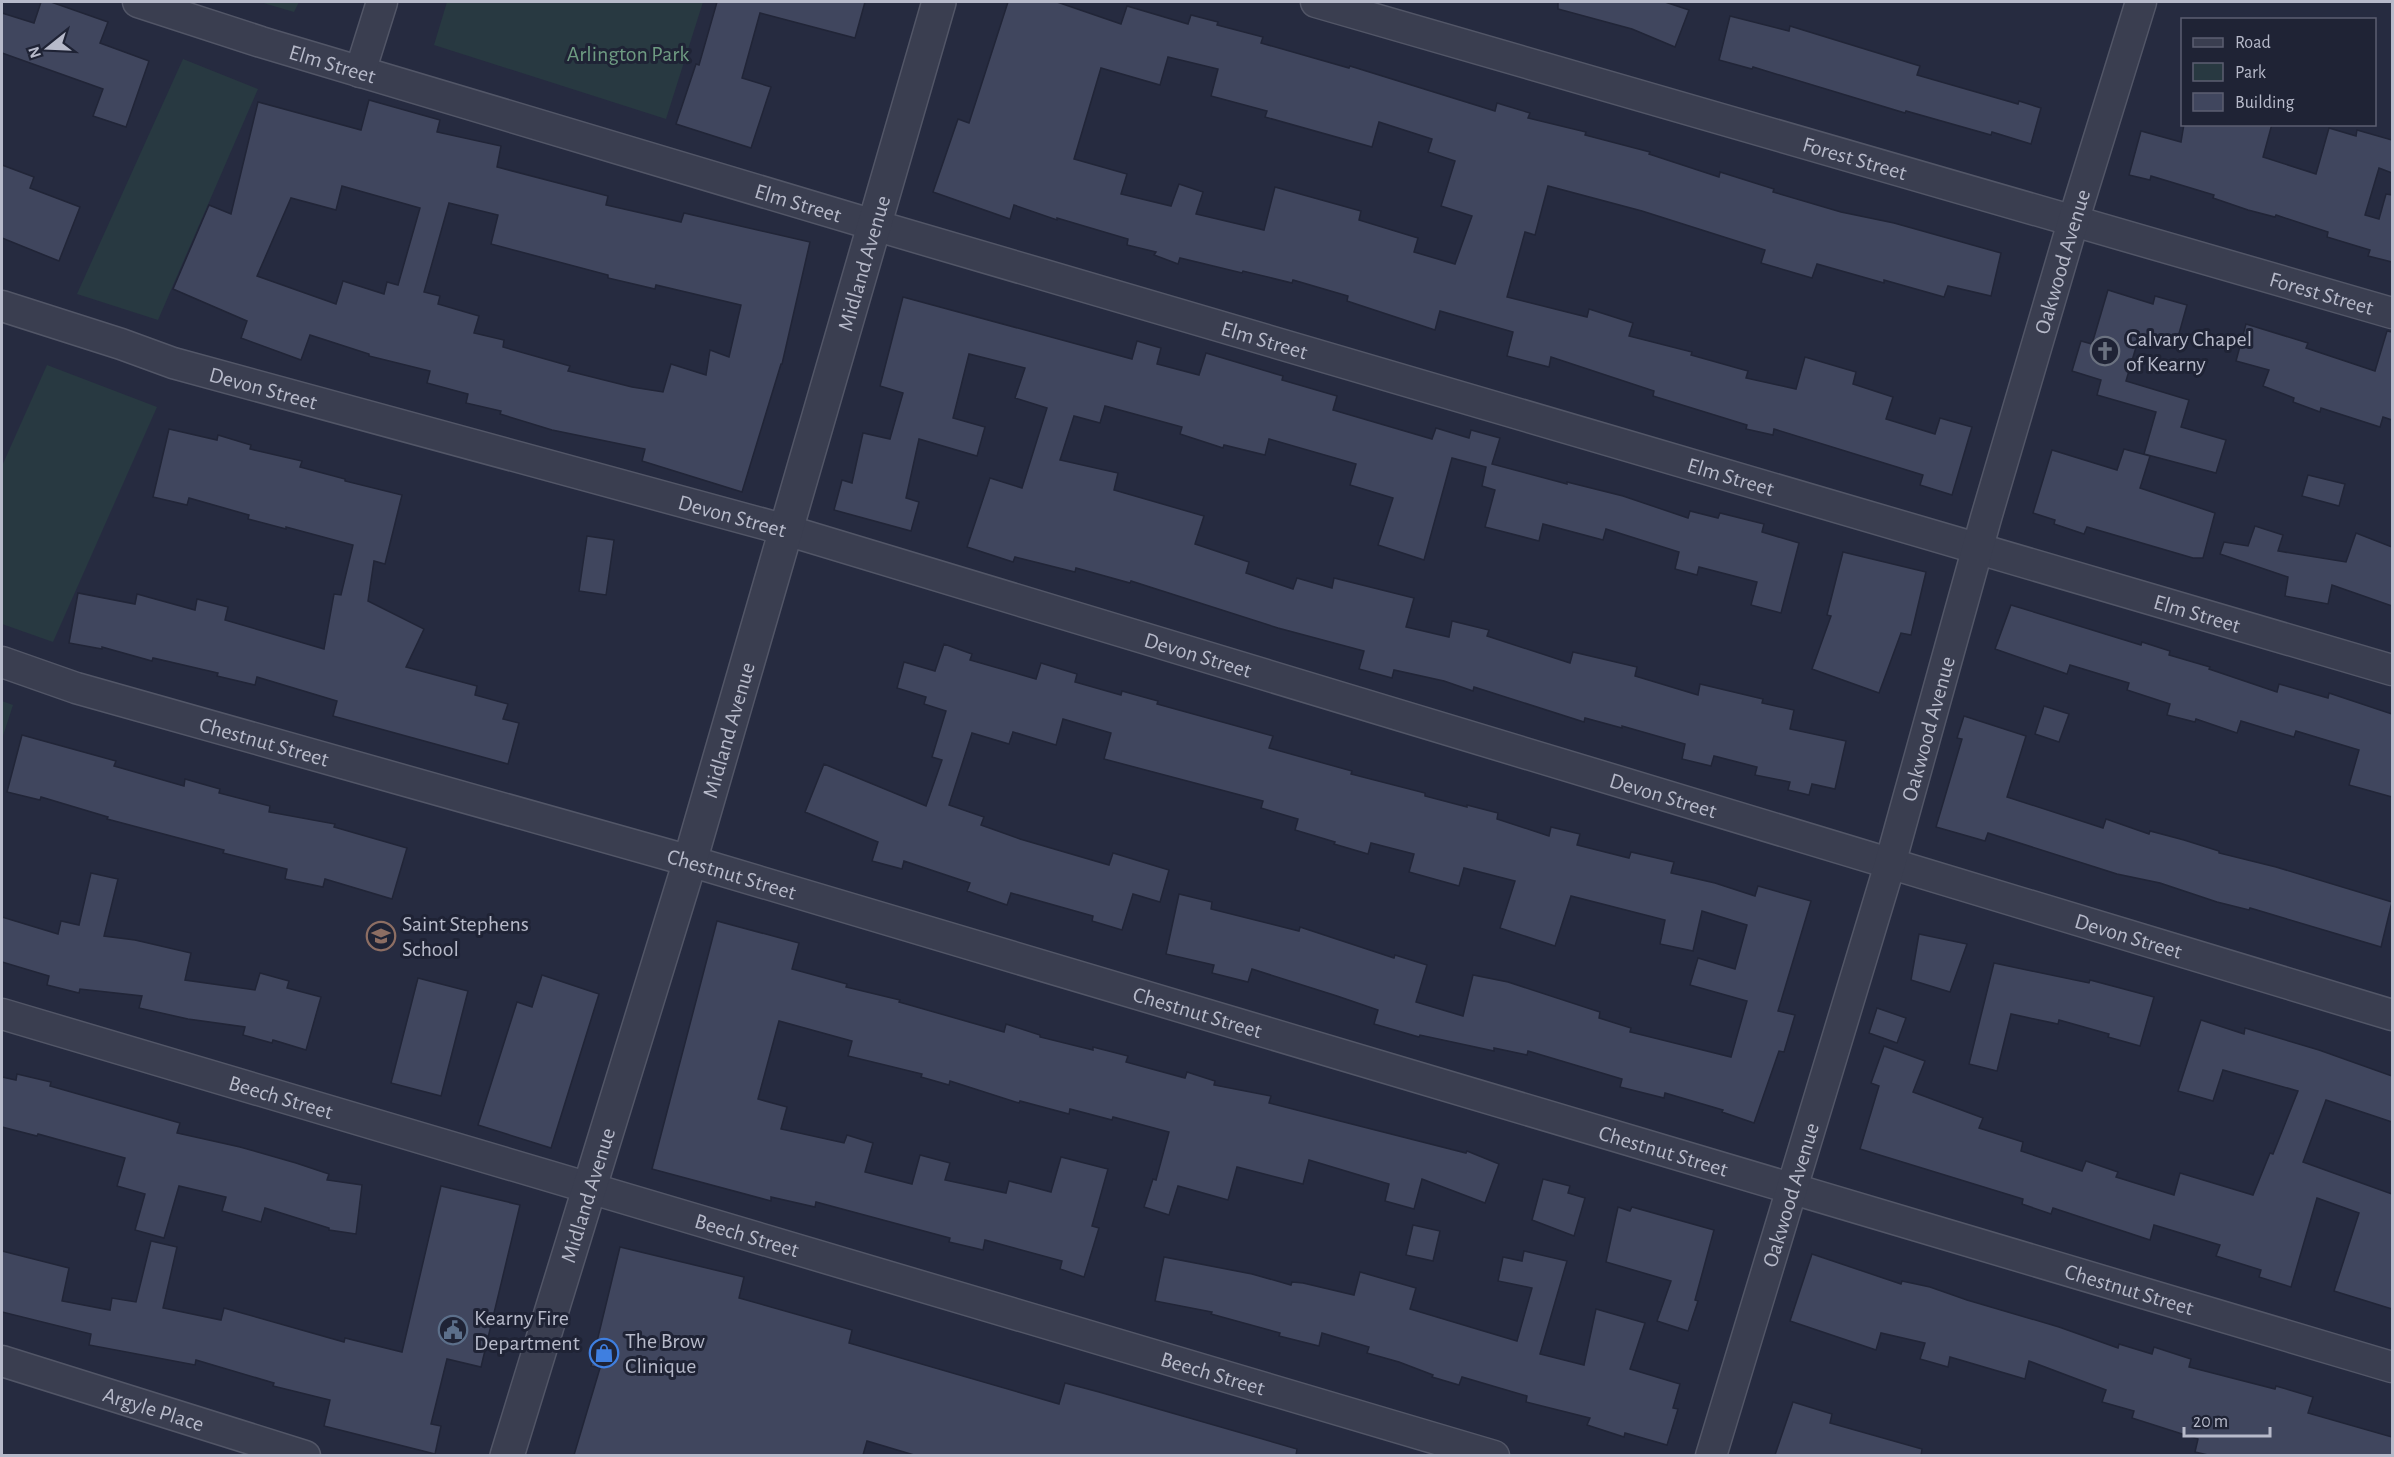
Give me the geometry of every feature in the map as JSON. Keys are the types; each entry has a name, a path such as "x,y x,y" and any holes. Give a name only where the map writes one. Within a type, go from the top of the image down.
{"street":[{"name":"Elm Street","path":"138,2 360,72 874,225 2392,670"},
{"path":"360,72 381,2"},
{"name":"Midland Avenue","path":"507,1455 690,861 939,2"},
{"name":"Forest Street","path":"1316,2 2392,313"},
{"name":"Oakwood Avenue","path":"1711,1455 1890,864 1978,548 2073,222 2141,2"},
{"name":"Devon Street","path":"2,306 122,344 173,363 786,530 2392,1015"},
{"name":"Chestnut Street","path":"2,662 76,687 690,861 2392,1367"},
{"name":"Beech Street","path":"2,1014 1494,1455"},
{"name":"Argyle Place","path":"2,1361 305,1455"}],"green space":[{"path":"260,2 299,2 294,12"},
{"name":"Arlington Park","path":"447,2 703,2 666,119 434,45"},
{"path":"183,59 258,89 158,320 77,294"},
{"path":"47,365 157,407 53,642 2,624 2,466"},
{"path":"2,701 13,705 2,739"}],"building":[{"path":"41,2 51,2 108,22 100,43 149,61 126,127 93,116 103,89 2,53 2,13 34,23"},
{"path":"717,2 865,2 855,38 760,13 742,78 771,87 751,148 676,124 696,64 699,65"},
{"path":"1008,2 1057,2 1121,24 1127,6 1188,24 1191,15 1218,22 1217,25 1263,37 1261,43 1349,68 1350,66 1495,111 1497,103 1530,113 1528,118 1586,132 1585,135 1650,152 1649,154 1719,177 1720,172 1774,189 1773,192 1841,212 1894,223 2001,253 1991,296 1948,286 1944,297 1817,264 1812,278 1761,263 1765,250 1642,211 1548,186 1535,235 1525,232 1507,297 1587,317 1589,309 1633,323 1629,336 1692,352 1691,355 1748,371 1746,378 1796,389 1805,357 1856,372 1853,384 1893,397 1886,419 1935,434 1940,418 1972,427 1952,495 1920,485 1923,475 1774,429 1773,435 1746,429 1747,425 1653,396 1654,391 1551,357 1549,367 1507,356 1513,332 1440,311 1435,330 1347,301 1348,296 1293,280 1292,283 1180,258 1178,264 1154,255 1156,252 1127,245 1128,239 1057,218 1057,220 1014,205 1010,219 933,192 958,119 969,123","holes":["1168,57 1218,69 1211,96 1267,111 1265,117 1372,147 1379,122 1432,139 1428,152 1455,161 1441,206 1472,216 1455,264 1414,252 1418,238 1359,220 1361,211 1275,187 1264,230 1196,214 1203,192 1179,184 1171,206 1121,194 1127,174 1074,159 1101,68 1160,85"]},
{"path":"1558,2 1665,2 1689,10 1675,47 1632,29 1558,9"},
{"path":"1730,16 1789,31 1790,26 1920,66 1917,75 2018,104 2019,101 2041,108 2031,144 1992,132 1991,135 1906,111 1905,113 1753,67 1752,69 1719,60"},
{"path":"369,100 440,120 437,132 501,146 497,167 608,196 606,205 681,222 684,213 810,242 782,364 742,492 642,461 645,449 552,430 500,414 501,411 466,403 468,394 427,383 430,371 369,356 369,354 310,335 301,360 241,338 247,321 173,289 209,205 231,214 258,102 361,130","holes":["342,186 420,208 398,285 387,282 384,294 343,281 336,304 257,276 291,198 336,210","449,203 498,215 491,244 608,275 608,278 655,289 656,285 741,305 729,357 710,350 706,375 671,364 663,392 632,387 568,371 570,366 503,347 504,340 474,333 479,316 438,304 440,296 424,292"]},
{"path":"2184,126 2271,126 2263,157 2316,174 2329,128 2356,136 2357,130 2392,140 2392,173 2379,168 2365,215 2379,219 2386,194 2392,195 2392,262 2368,256 2370,250 2327,237 2328,232 2276,215 2275,217 2248,210 2213,198 2214,195 2151,176 2150,180 2129,175 2141,131 2181,142"},
{"path":"2,165 34,177 30,188 80,207 59,261 2,238"},
{"path":"2108,290 2153,304 2155,296 2187,305 2175,348 2139,337 2126,381 2189,400 2181,427 2226,440 2216,473 2144,454 2156,412 2097,395 2101,380 2072,371 2081,341 2092,344"},
{"path":"903,297 1132,359 1137,341 1161,348 1157,364 1199,375 1206,353 1283,376 1282,380 1337,396 1333,410 1432,439 1436,428 1469,438 1471,430 1500,438 1492,464 1623,496 1688,518 1690,511 1718,518 1720,513 1764,524 1762,532 1799,543 1781,613 1751,605 1757,582 1699,567 1697,575 1675,569 1679,552 1606,529 1603,540 1543,524 1539,541 1485,527 1495,490 1482,486 1486,467 1452,458 1424,560 1378,545 1393,498 1350,485 1356,464 1269,439 1265,455 1224,445 1223,448 1180,434 1182,427 1105,406 1100,423 1074,416 1060,460 1118,473 1114,490 1204,516 1195,544 1249,562 1246,573 1293,589 1297,578 1332,588 1334,578 1414,598 1406,627 1449,637 1452,621 1489,630 1487,636 1570,663 1573,652 1637,667 1635,676 1698,695 1700,684 1763,699 1762,703 1794,710 1790,729 1846,741 1835,789 1812,784 1809,795 1788,790 1790,782 1755,775 1757,767 1714,756 1711,766 1682,759 1685,744 1622,726 1622,728 1585,718 1584,722 1474,687 1473,691 1444,681 1394,670 1392,678 1359,669 1364,651 1278,628 1131,581 1130,583 1076,568 1075,572 1015,557 1013,562 967,547 990,478 1022,488 1047,408 1015,398 1025,368 969,354 953,418 985,427 977,456 919,439 906,498 919,502 911,531 834,510 842,480 852,483 863,433 890,439 903,393 880,386"},
{"path":"2246,324 2308,343 2306,348 2375,371 2387,331 2392,332 2392,420 2383,417 2380,427 2321,408 2320,412 2293,402 2294,398 2263,386 2269,370 2236,361"},
{"path":"169,429 217,440 218,435 251,445 250,449 302,461 300,467 402,495 385,564 374,561 368,601 424,629 406,667 477,686 475,695 508,704 503,719 519,723 508,764 333,716 337,701 257,677 255,685 217,676 218,673 153,658 152,661 102,647 102,649 69,643 78,593 135,604 137,594 195,610 197,599 228,607 225,620 324,649 334,594 341,595 353,545 248,519 249,515 189,498 187,505 153,497"},
{"path":"2124,449 2150,456 2140,488 2215,513 2203,558 2193,558 2087,527 2084,534 2054,524 2055,520 2033,513 2052,450 2117,470"},
{"path":"2308,475 2345,484 2339,506 2302,496"},
{"path":"2255,526 2283,535 2278,551 2346,562 2356,533 2392,547 2392,606 2332,585 2328,604 2285,596 2288,577 2220,554 2224,542 2248,546"},
{"path":"587,536 614,540 606,595 579,591"},
{"path":"1843,552 1926,572 1911,635 1901,633 1879,693 1812,669 1831,616 1827,615"},
{"path":"2011,605 2141,645 2142,642 2170,651 2169,655 2210,667 2209,669 2277,692 2279,684 2328,698 2329,693 2392,714 2392,797 2349,785 2359,750 2296,731 2294,737 2241,721 2237,733 2196,719 2195,722 2167,715 2170,704 2127,690 2129,683 2070,665 2067,674 1995,649"},
{"path":"944,644 972,654 970,660 1036,679 1041,663 1077,674 1075,682 1121,695 1122,691 1158,701 1157,704 1273,736 1269,748 1352,771 1351,774 1425,793 1425,796 1498,813 1497,819 1549,836 1551,827 1580,834 1577,845 1629,858 1631,852 1674,862 1671,873 1715,883 1755,896 1758,886 1811,901 1778,1011 1795,1015 1784,1052 1779,1051 1754,1123 1722,1112 1723,1110 1665,1093 1664,1098 1620,1087 1622,1079 1528,1051 1527,1055 1494,1048 1494,1051 1420,1035 1419,1037 1374,1024 1378,1010 1337,996 1252,969 1248,982 1212,973 1214,965 1166,954 1179,894 1212,902 1211,909 1299,931 1300,927 1394,958 1395,955 1427,965 1416,1002 1463,1016 1473,975 1508,982 1600,1012 1599,1018 1631,1028 1630,1032 1731,1057 1747,1001 1690,985 1698,958 1735,969 1747,925 1702,911 1693,951 1660,944 1665,920 1571,896 1555,946 1500,928 1515,881 1464,868 1459,886 1409,872 1414,854 1371,843 1368,854 1334,844 1335,842 1295,830 1298,819 1261,808 1263,801 1104,759 1111,733 1063,719 1056,745 1013,732 1009,744 972,733 949,805 984,817 981,825 1020,839 1109,865 1113,853 1169,870 1160,902 1133,894 1122,930 1092,921 1093,916 1011,893 1007,905 967,891 970,883 904,861 902,869 872,861 878,842 805,812 824,764 926,806 942,760 932,757 946,711 924,704 926,697 897,688 904,662 935,671"},
{"path":"2044,706 2069,714 2059,742 2035,734"},
{"path":"1964,716 2026,736 2007,797 2103,828 2106,819 2149,834 2150,831 2184,840 2219,851 2219,853 2276,867 2392,902 2381,947 2250,908 2249,910 2217,902 2160,883 2117,874 1988,833 1985,841 1936,827 1962,739 1957,738"},
{"path":"22,735 116,761 114,766 184,786 185,779 220,789 219,793 270,806 269,812 335,824 334,827 407,848 392,899 325,879 323,887 285,879 287,869 223,853 224,850 107,819 108,817 41,797 40,800 7,792"},
{"path":"91,873 118,879 104,936 135,940 191,953 185,980 255,990 260,973 289,981 287,988 321,997 306,1050 273,1040 272,1043 243,1035 245,1027 188,1019 139,1008 142,996 80,989 79,993 47,985 49,976 2,962 2,917 58,934 61,921 79,925"},
{"path":"717,921 799,943 792,969 847,984 846,987 900,1000 899,1002 1004,1032 1006,1024 1040,1035 1040,1037 1128,1056 1126,1062 1185,1078 1187,1072 1215,1081 1214,1085 1271,1096 1269,1103 1466,1153 1467,1151 1499,1164 1485,1203 1422,1179 1414,1209 1385,1201 1389,1184 1309,1160 1303,1184 1237,1167 1228,1200 1178,1186 1169,1215 1144,1207 1153,1179 1156,1180 1169,1132 1113,1117 1112,1120 1070,1109 1069,1114 1020,1101 1019,1103 950,1081 949,1085 921,1077 922,1074 848,1056 852,1041 779,1021 758,1099 787,1107 781,1129 844,1143 847,1135 873,1143 865,1172 912,1184 920,1155 950,1163 945,1180 1006,1193 1009,1181 1051,1192 1061,1157 1108,1169 1092,1226 1099,1228 1084,1277 1060,1269 1062,1261 985,1240 983,1250 949,1242 950,1238 816,1202 815,1207 771,1197 771,1201 652,1169"},
{"path":"1919,934 1967,944 1950,992 1911,980"},
{"path":"1994,963 2089,983 2090,980 2154,997 2140,1046 2108,1037 2109,1034 2059,1020 2058,1024 2011,1014 1997,1071 1969,1064"},
{"path":"542,975 599,994 551,1148 478,1125 517,1002 532,1007"},
{"path":"418,978 468,991 441,1096 391,1083"},
{"path":"1877,1008 1906,1018 1897,1043 1869,1033"},
{"path":"2201,1020 2244,1034 2245,1028 2319,1050 2392,1076 2392,1122 2326,1100 2303,1162 2392,1194 2392,1309 2334,1291 2359,1213 2317,1198 2291,1287 2259,1277 2261,1270 2216,1256 2220,1245 2154,1225 2150,1240 2053,1208 2051,1214 2022,1204 2023,1199 1860,1149 1879,1086 1871,1083 1884,1046 1925,1061 1913,1092 1983,1118 1979,1128 2023,1142 2021,1151 2082,1171 2086,1161 2118,1172 2116,1177 2174,1195 2180,1173 2253,1195 2270,1153 2273,1154 2298,1091 2223,1070 2213,1101 2178,1091"},
{"path":"17,1074 51,1082 50,1086 180,1123 177,1133 240,1147 296,1163 329,1174 327,1180 362,1185 356,1234 329,1230 329,1228 265,1208 261,1222 222,1211 226,1197 179,1186 164,1238 135,1230 145,1194 117,1186 125,1158 38,1134 37,1136 2,1127 2,1077 16,1080"},
{"path":"1543,1179 1570,1186 1568,1193 1585,1198 1574,1236 1532,1220"},
{"path":"441,1186 520,1205 481,1367 447,1359 431,1424 441,1426 435,1454 324,1426 330,1400 273,1386 274,1383 196,1360 195,1365 89,1345 91,1334 2,1312 2,1251 69,1268 62,1301 110,1310 112,1298 136,1302 151,1241 177,1247 163,1308 221,1320 224,1308 344,1342 345,1338 402,1352"},
{"path":"1618,1207 1630,1211 1632,1207 1714,1230 1695,1300 1698,1301 1688,1331 1657,1321 1671,1281 1606,1262"},
{"path":"1413,1225 1440,1231 1433,1261 1406,1255"},
{"path":"620,1247 744,1277 739,1298 852,1330 849,1343 1059,1404 1065,1383 1297,1449 1296,1455 914,1455 867,1441 863,1455 574,1455 600,1368 591,1366"},
{"path":"1524,1251 1567,1261 1540,1354 1584,1365 1596,1309 1645,1323 1630,1369 1680,1384 1673,1408 1678,1409 1667,1445 1625,1433 1624,1437 1587,1425 1590,1418 1526,1402 1527,1396 1462,1377 1459,1385 1432,1377 1433,1375 1399,1362 1367,1353 1369,1347 1322,1333 1319,1346 1279,1336 1280,1333 1211,1314 1212,1312 1155,1301 1164,1257 1252,1274 1291,1285 1292,1282 1303,1283 1354,1295 1360,1272 1416,1288 1410,1309 1517,1341 1532,1288 1498,1281 1503,1257 1522,1261"},
{"path":"1812,1254 1901,1284 1902,1281 1930,1287 2118,1348 2119,1344 2152,1354 2154,1347 2191,1359 2189,1367 2275,1389 2276,1386 2313,1397 2308,1413 2392,1437 2392,1455 2208,1455 2195,1452 2198,1439 2132,1418 2134,1411 2102,1402 2106,1390 2029,1361 2025,1379 1950,1357 1948,1367 1920,1359 1925,1343 1881,1333 1876,1350 1790,1321"},
{"path":"1793,1402 1832,1414 1830,1423 1922,1449 1921,1455 1775,1455"}],"place":[{"name":"Calvary Chapel of Kearny","path":"2105,351"},
{"name":"Saint Stephens School","path":"381,936"},
{"name":"Kearny Fire Department","path":"453,1330"},
{"name":"The Brow Clinique","path":"604,1353"}]}
